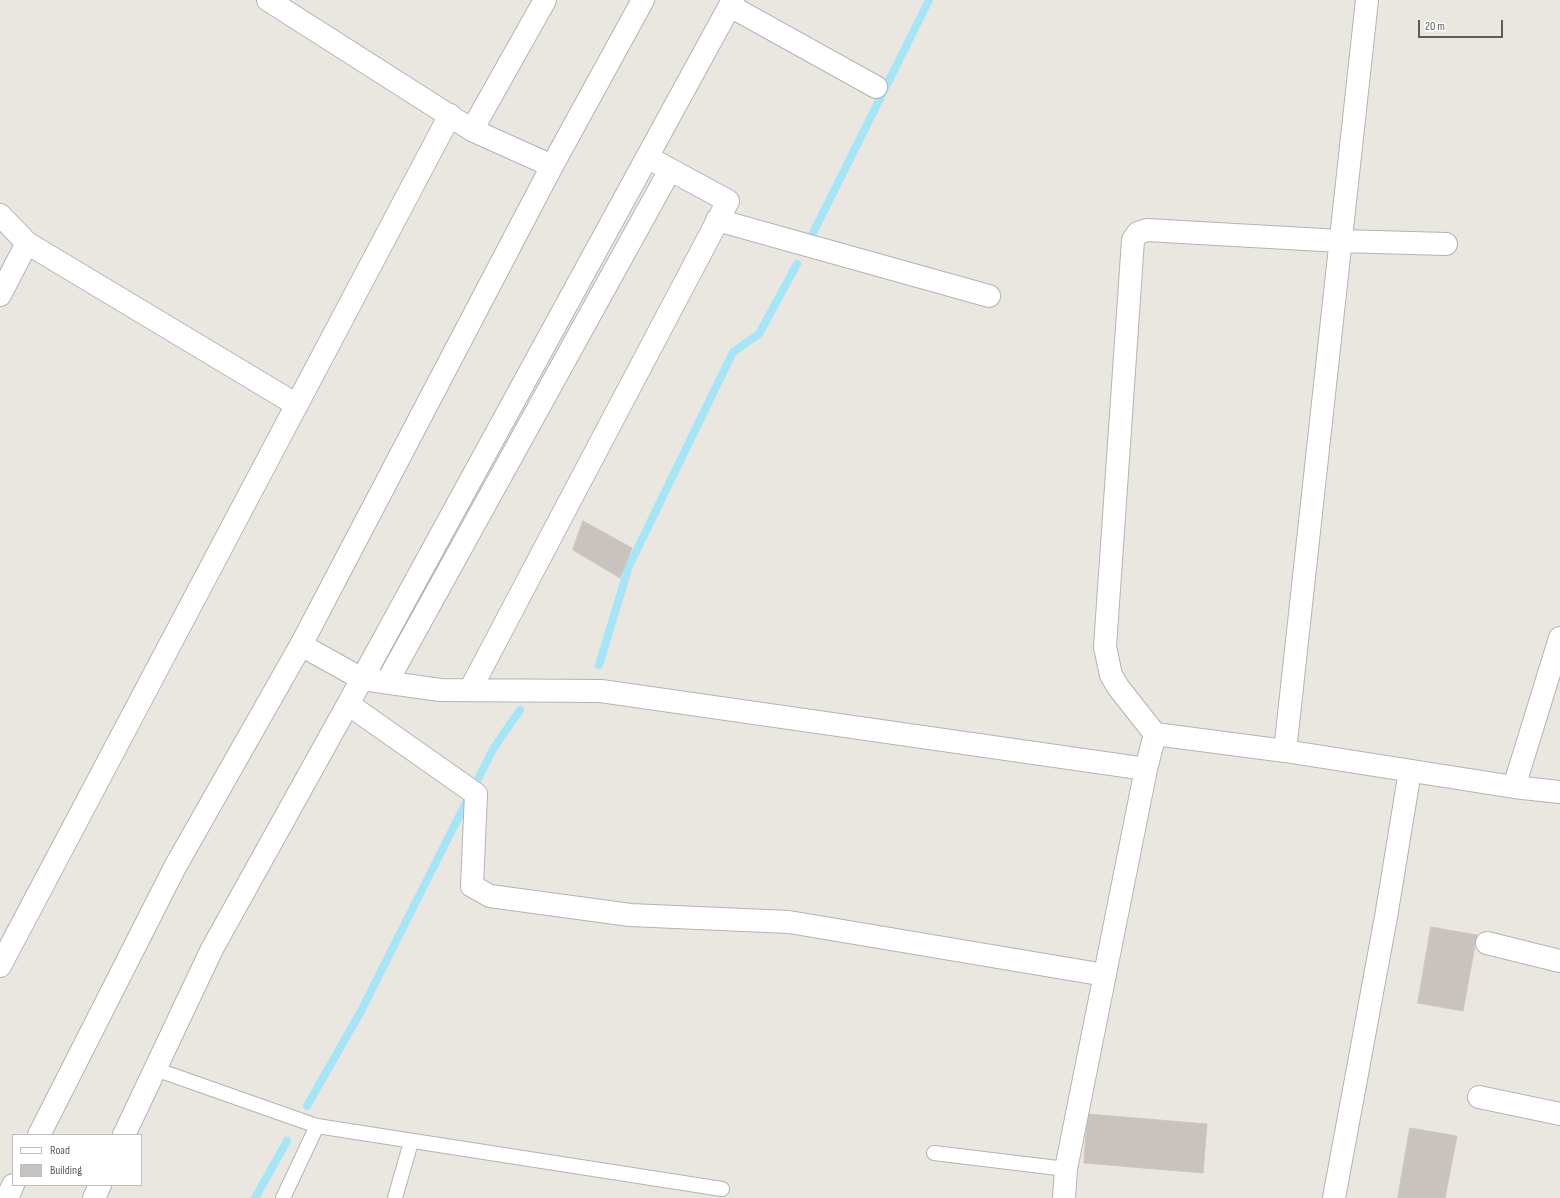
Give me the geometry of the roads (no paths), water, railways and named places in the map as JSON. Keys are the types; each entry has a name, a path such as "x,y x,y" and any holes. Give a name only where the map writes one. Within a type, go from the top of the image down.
{"street":[{"path":"268,0 472,130 552,166"},
{"path":"472,130 545,0"},
{"path":"40,1134 175,867 301,644 552,166 642,0"},
{"path":"1285,751 1367,0"},
{"path":"124,1134 212,949 362,679 731,3 876,87"},
{"path":"0,966 450,115"},
{"path":"470,690 728,201 646,157"},
{"path":"387,682 670,170"},
{"path":"0,215 27,243 296,406"},
{"path":"717,220 989,296"},
{"path":"1446,244 1340,241 1147,230 1138,233 1133,240 1105,647 1111,675 1118,688 1155,734 1285,751 1514,787 1560,792"},
{"path":"0,295 27,243"},
{"path":"1514,787 1560,638"},
{"path":"301,644 362,679 440,690 601,691 1146,769"},
{"path":"348,704 476,794 472,886 490,896 630,916 789,922 1105,975"},
{"path":"1064,1198 1066,1169 1146,769 1155,734"},
{"path":"1334,1198 1386,917 1410,771"},
{"path":"1487,943 1560,961"},
{"path":"1479,1097 1560,1114"},
{"path":"7,1198 13,1186"},
{"path":"94,1198 100,1186"}],"lane":[{"path":"155,1069 317,1126 411,1142 722,1189"},
{"path":"283,1198 317,1126"},
{"path":"395,1198 411,1142"},
{"path":"934,1153 1066,1169"}],"waterway":[{"path":"810,239 929,0"},
{"path":"599,665 629,566 733,352 759,334 797,264"},
{"path":"307,1106 361,1011 493,749 520,710"},
{"path":"255,1198 287,1141"}]}
